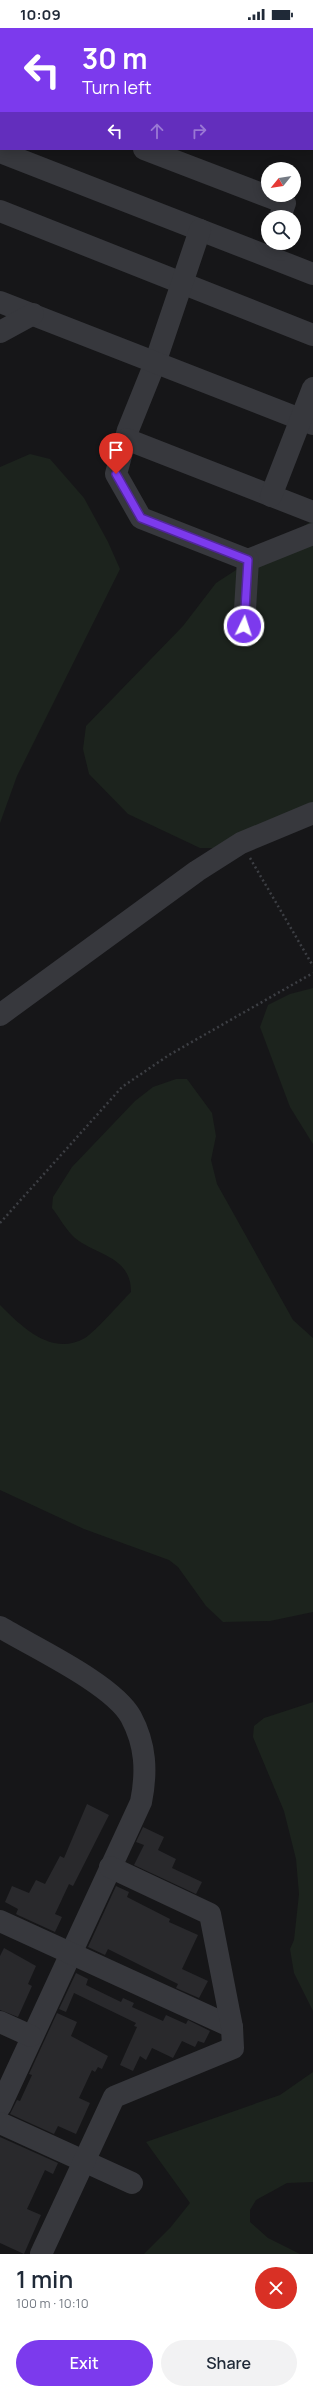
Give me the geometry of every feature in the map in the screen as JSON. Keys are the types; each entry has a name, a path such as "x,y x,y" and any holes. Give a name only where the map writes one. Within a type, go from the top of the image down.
{"street":[{"path":"149,150 167,154 285,203 282,210"},
{"path":"0,152 200,230 261,248"},
{"path":"0,211 181,284 313,335"},
{"path":"200,230 155,363 126,440 116,474 141,518 248,560 313,534"},
{"path":"269,250 313,274"},
{"path":"0,302 307,421"},
{"path":"0,332 33,314"},
{"path":"271,496 307,421 313,388"},
{"path":"126,440 313,512"},
{"path":"244,626 248,560"},
{"path":"0,1015 197,871 241,843 313,813"},
{"path":"0,1627 95,1683 121,1704 130,1716 143,1748 146,1764 141,1802 31,2036 0,2107"},
{"path":"41,2254 114,2097 233,2048 232,2027 210,1914 110,1868"},
{"path":"0,1921 232,2027"},
{"path":"0,2022 31,2036"},
{"path":"0,2123 132,2183"}],"path":[{"path":"241,843 313,966"},
{"path":"0,1223 122,1087 169,1055 313,973"}],"shaded area":[{"path":"30,454 50,459 84,498 108,542 120,569 17,776 0,823 0,467"},
{"path":"313,520 313,819 229,848 200,848 128,814 89,774 83,749 86,726 183,626 216,583"},
{"path":"313,988 313,1144 290,1107 260,1027 268,1005 290,994"},
{"path":"176,1079 187,1079 212,1113 216,1136 211,1160 217,1184 293,1320 313,1338 313,1612 270,1621 223,1622 206,1606 178,1567 169,1560 84,1529 0,1490 0,1305 18,1322 38,1337 49,1342 61,1344 73,1343 90,1334 131,1292 129,1280 125,1271 119,1264 111,1258 84,1244 75,1238 69,1231 52,1208 53,1197 72,1167 135,1101 153,1087"},
{"path":"313,1702 313,2011 294,1973 290,1949 294,1940 299,1894 296,1859 284,1811 253,1737 254,1726 264,1718"},
{"path":"313,2072 313,2182 287,2183 256,2200 250,2210 250,2222 268,2238 300,2254 144,2254 170,2228 190,2203 146,2142 280,2095"}],"building":[{"path":"87,1804 109,1815 73,1886 69,1884 55,1914 62,1917 55,1932 16,1914 18,1909 5,1902 12,1886 29,1893 36,1880 45,1884 60,1856 64,1858"},
{"path":"143,1827 164,1837 158,1850 176,1859 172,1868 202,1882 196,1894 134,1865 144,1845 136,1842"},
{"path":"116,1886 129,1892 127,1897 170,1919 169,1922 198,1935 182,1969 208,1981 199,1998 176,1988 178,1984 108,1949 105,1955 88,1947"},
{"path":"4,1948 36,1966 28,1984 32,1986 18,2017 0,2010 0,1956"},
{"path":"76,1973 88,1979 86,1985 121,2002 123,1998 134,2003 132,2007 163,2021 166,2015 186,2024 188,2020 210,2031 204,2043 198,2041 195,2047 182,2041 173,2058 152,2048 146,2060 140,2056 133,2071 120,2065 137,2027 134,2026 136,2023 74,1993 66,2012 59,2009"},
{"path":"57,2013 77,2022 71,2036 108,2056 102,2069 98,2067 95,2072 92,2070 79,2098 90,2103 76,2134 58,2126 54,2134 10,2114 17,2100 20,2101 32,2075 29,2074"},
{"path":"0,2137 58,2163 53,2174 45,2170 27,2209 41,2215 24,2254 0,2243"}],"route":[{"path":"116,474 141,518 248,560 244,626"}]}
